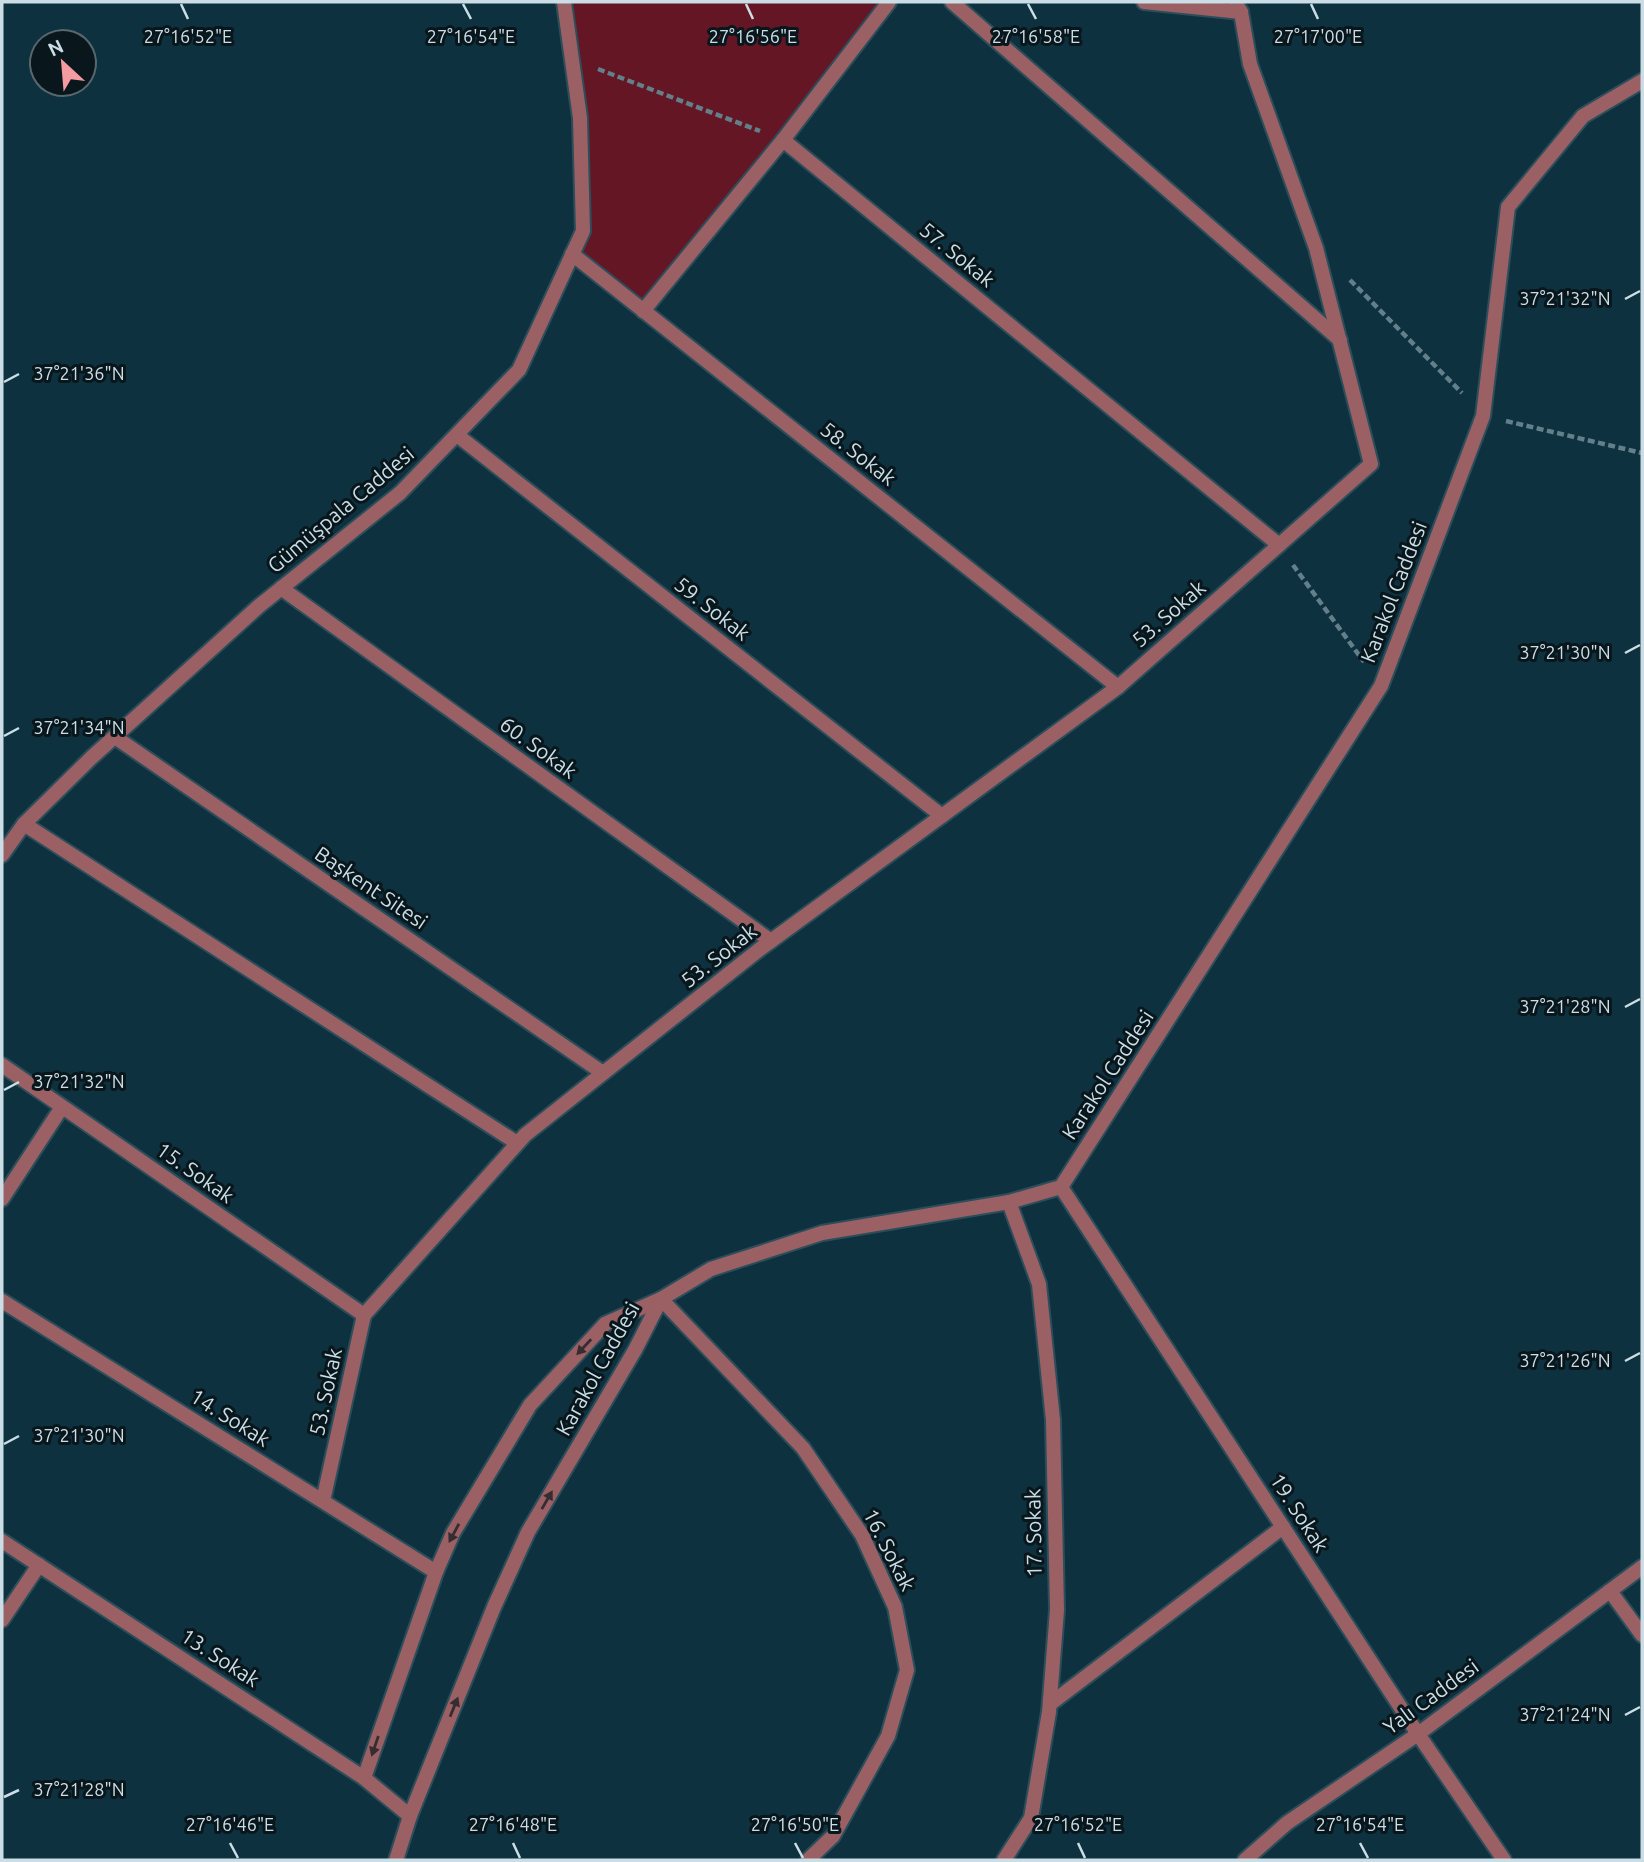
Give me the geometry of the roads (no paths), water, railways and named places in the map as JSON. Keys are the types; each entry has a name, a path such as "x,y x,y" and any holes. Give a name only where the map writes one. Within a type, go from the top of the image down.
{"street":[{"name":"Gümüşpala Caddesi","path":"2,855 24,824 115,737 281,588 400,493 519,370 583,231 580,118 564,2"},
{"path":"643,311 783,140 889,2"},
{"path":"952,2 1340,340"},
{"path":"1144,2 1238,7 1250,64 1316,248 1340,340"},
{"name":"Karakol Caddesi","path":"396,1860 410,1816 494,1607 528,1532 635,1350 661,1299 712,1269 822,1233 1009,1202 1061,1187 1381,686 1483,416 1508,207 1583,116 1642,81"},
{"name":"57. Sokak","path":"783,140 1279,545"},
{"name":"58. Sokak","path":"572,254 1118,687"},
{"name":"53. Sokak","path":"323,1501 364,1315 517,1143 771,942 1118,687 1371,464 1340,340"},
{"name":"59. Sokak","path":"457,435 942,816"},
{"name":"60. Sokak","path":"281,588 771,942"},
{"name":"Başkent Sitesi","path":"115,737 603,1073"},
{"path":"24,824 517,1143"},
{"name":"15. Sokak","path":"2,1065 364,1315"},
{"path":"2,1199 62,1107"},
{"name":"19. Sokak","path":"1061,1187 1418,1734 1504,1860"},
{"name":"17. Sokak","path":"1004,1860 1031,1818 1050,1704 1057,1610 1053,1420 1039,1284 1009,1202"},
{"path":"364,1778 436,1572 453,1533 530,1405 605,1324 661,1299"},
{"name":"16. Sokak","path":"661,1299 803,1448 862,1535 895,1607 907,1670 888,1736 833,1836 808,1860"},
{"name":"14. Sokak","path":"2,1301 436,1572"},
{"path":"1050,1704 1283,1527"},
{"name":"13. Sokak","path":"2,1541 364,1778 410,1816"},
{"path":"2,1620 39,1565"},
{"name":"Yalı Caddesi","path":"1245,1860 1287,1824 1418,1734 1642,1567"},
{"path":"1610,1591 1642,1635"}]}
